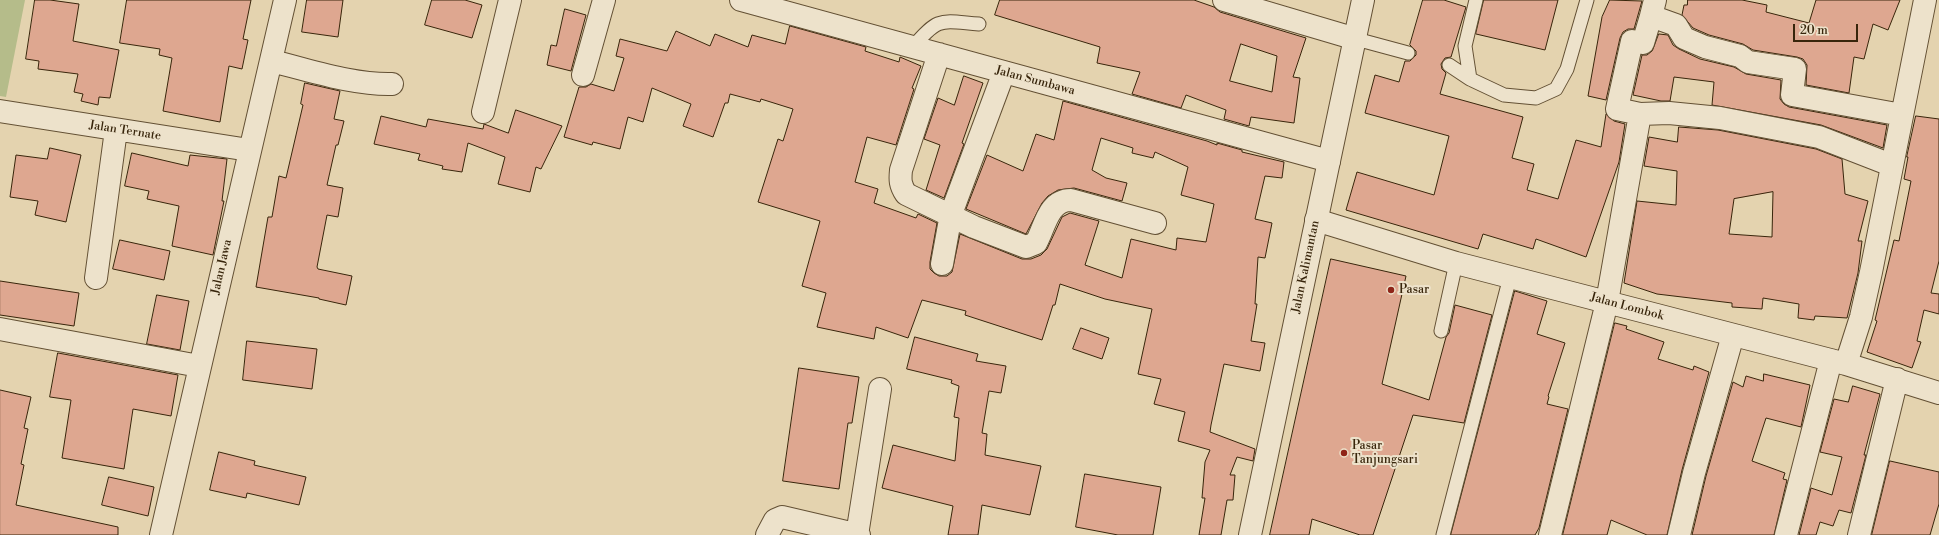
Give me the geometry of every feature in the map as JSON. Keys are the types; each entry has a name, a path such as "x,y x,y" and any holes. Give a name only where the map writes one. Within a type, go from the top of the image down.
{"street":[{"name":"Jalan Jawa","path":"161,535 249,150 285,0"},
{"path":"483,112 510,0"},
{"path":"583,75 604,0"},
{"name":"Jalan Sumbawa","path":"741,0 1330,161"},
{"path":"1224,0 1356,39"},
{"name":"Jalan Kalimantan","path":"1250,535 1316,220 1356,39 1363,0"},
{"path":"1786,535 1838,362 1861,317 1925,0"},
{"path":"1891,165 1819,137 1720,118 1669,113 1640,114 1617,109 1632,40 1643,43 1653,8 1676,25 1684,38 1705,47 1740,56 1748,62 1795,69 1792,95 1902,115"},
{"path":"939,54 901,170 901,186 906,194 951,214 974,227 1026,246 1036,243 1052,208 1064,200 1071,200 1155,224"},
{"path":"271,61 362,82 392,84"},
{"path":"942,264 951,214 1004,72"},
{"name":"Jalan Ternate","path":"0,111 249,150"},
{"path":"1550,535 1607,302 1640,114"},
{"path":"96,278 116,130"},
{"name":"Jalan Lombok","path":"1316,220 1456,263 1838,362 1939,393"},
{"path":"0,329 199,366"},
{"path":"1679,535 1694,473 1732,335"},
{"path":"1859,535 1897,379"},
{"path":"767,535 775,520 782,517 858,535 880,389"}],"lane":[{"path":"1470,79 1465,46 1476,0"},
{"path":"1449,65 1470,79 1504,95 1536,98 1556,89 1567,69 1588,0"},
{"path":"913,47 927,30 944,21 979,24"},
{"path":"1356,39 1408,53"},
{"path":"1441,331 1456,263"},
{"path":"1443,535 1510,277"}],"green space":[{"path":"0,0 25,0 6,97 0,96"}],"building":[{"path":"35,0 50,0 79,4 73,41 119,50 110,98 99,97 98,105 81,101 83,94 74,92 78,74 38,69 39,61 26,59"},
{"path":"127,0 251,0 243,39 248,40 242,69 229,66 220,122 163,111 172,58 159,55 160,49 120,43"},
{"path":"307,0 343,0 338,37 302,32"},
{"path":"432,0 465,0 482,5 472,38 425,25"},
{"path":"1000,0 1194,0 1214,7 1220,12 1306,38 1293,77 1300,78 1294,123 1251,117 1249,126 1224,119 1226,110 1186,95 1181,108 1132,94 1140,72 1097,63 1100,47 995,15","holes":["1241,44 1277,56 1272,92 1230,81"]},
{"path":"1423,0 1444,0 1466,7 1451,57 1445,58 1441,64 1442,69 1446,73 1440,94 1523,117 1512,158 1534,164 1527,190 1558,199 1576,140 1601,147 1606,114 1614,121 1625,124 1619,162 1586,257 1536,239 1533,249 1483,234 1478,249 1346,210 1357,172 1434,195 1449,136 1365,113 1375,75 1399,82 1405,61 1410,61 1416,55 1416,51 1410,45"},
{"path":"1484,0 1558,0 1545,50 1476,34"},
{"path":"1610,0 1642,1 1634,29 1628,29 1623,32 1620,38 1606,100 1588,96 1602,17"},
{"path":"1688,0 1742,0 1767,5 1766,12 1809,23 1816,0 1900,0 1888,30 1873,24 1864,59 1854,57 1849,93 1806,85 1807,65 1803,59 1753,50 1743,44 1709,35 1693,28 1682,15 1684,5 1687,5"},
{"path":"565,9 586,15 571,71 547,65 551,45 556,46"},
{"path":"790,26 866,47 865,51 899,62 900,57 921,66 912,88 914,89 896,145 867,137 855,182 878,189 874,203 916,218 918,214 937,223 930,269 939,276 947,276 952,272 960,234 1022,259 1031,259 1041,255 1047,249 1062,217 1070,213 1099,221 1085,265 1122,278 1131,239 1176,250 1177,238 1206,242 1214,204 1181,195 1188,167 1155,152 1153,158 1132,153 1133,148 1101,138 1092,170 1106,178 1127,183 1122,201 1074,188 1058,190 1048,196 1042,203 1026,234 966,209 987,155 1023,171 1036,134 1054,140 1063,101 1217,145 1217,143 1242,150 1242,152 1284,162 1282,178 1265,176 1255,219 1272,223 1265,258 1258,257 1255,304 1257,304 1251,341 1265,343 1260,371 1224,364 1211,425 1210,432 1255,449 1253,461 1237,457 1230,475 1235,475 1233,500 1227,500 1221,535 1199,535 1205,498 1202,498 1205,462 1210,450 1178,441 1185,412 1154,404 1161,379 1138,374 1152,309 1105,299 1060,284 1055,305 1053,305 1042,340 965,315 966,311 922,300 908,338 876,327 874,339 817,327 826,293 802,286 820,221 758,202 778,139 783,141 793,109 761,99 760,102 730,94 728,103 725,103 713,137 683,126 691,104 652,88 643,122 628,117 620,149 593,142 592,145 564,137 579,87 586,87 591,84 614,91 624,58 616,56 620,39 667,51 676,31 710,46 715,34 748,47 752,35 785,44"},
{"path":"1659,34 1668,35 1673,45 1700,59 1734,67 1746,74 1781,80 1780,99 1789,107 1887,125 1883,148 1821,125 1712,105 1714,82 1674,77 1670,101 1661,101 1633,95 1642,55 1647,55 1652,51"},
{"path":"964,76 983,83 962,143 964,144 944,198 926,190 940,145 924,139 938,98 954,105"},
{"path":"305,83 340,91 334,119 344,121 338,145 336,145 327,185 343,188 338,217 327,215 317,267 318,269 352,276 346,305 319,298 256,287 268,217 272,217 279,176 286,178 303,105 301,104"},
{"path":"516,110 562,126 541,169 536,167 530,192 498,184 505,157 468,143 462,172 442,169 443,166 418,160 420,154 374,144 381,116 426,127 428,119 483,129 484,124 508,133"},
{"path":"1916,116 1939,119 1939,261 1931,293 1939,294 1939,314 1924,310 1917,341 1921,342 1912,368 1867,352 1877,321 1875,320 1894,240 1899,241 1911,181 1904,179"},
{"path":"1679,127 1718,130 1816,149 1842,159 1845,194 1868,201 1858,241 1862,241 1858,273 1847,318 1815,316 1814,320 1798,318 1799,304 1763,298 1762,309 1732,307 1732,303 1657,294 1624,283 1637,201 1676,205 1677,171 1644,166 1649,137 1677,142","holes":["1773,192 1772,237 1729,234 1734,199"]},
{"path":"50,148 81,155 66,222 35,215 38,201 10,197 16,155 47,159"},
{"path":"132,153 188,166 190,155 227,159 222,201 224,201 213,255 172,246 179,206 147,199 149,191 125,186"},
{"path":"120,240 170,251 164,280 113,269"},
{"name":"Pasar Tanjungsari","path":"1331,259 1406,276 1382,384 1429,400 1446,337 1449,333 1455,305 1492,315 1464,423 1413,415 1373,535 1360,535 1312,519 1309,535 1270,535"},
{"path":"0,281 79,293 74,326 0,315"},
{"path":"1515,291 1547,301 1537,334 1565,343 1548,396 1547,404 1568,409 1539,528 1535,535 1451,535"},
{"path":"157,295 189,301 180,350 147,344"},
{"path":"1615,323 1627,326 1626,329 1664,342 1658,359 1693,370 1694,366 1709,372 1682,470 1667,535 1647,535 1611,520 1607,535 1563,535"},
{"path":"1081,328 1109,338 1102,359 1073,349"},
{"path":"915,337 978,354 976,361 1006,366 1001,393 989,391 982,433 987,434 985,455 1041,466 1030,515 982,505 978,535 948,535 953,506 882,488 893,445 955,461 959,418 954,417 959,386 951,383 952,380 907,369"},
{"path":"247,341 317,349 312,389 243,380"},
{"path":"58,353 178,375 171,416 133,409 124,469 62,458 71,400 50,397"},
{"path":"799,368 859,377 852,423 848,423 839,489 783,481"},
{"path":"1764,374 1810,385 1801,427 1766,418 1752,461 1785,473 1783,479 1787,480 1774,535 1692,535 1706,476 1733,382 1743,387 1746,376 1763,381"},
{"path":"1853,386 1880,394 1851,513 1839,510 1833,526 1820,522 1816,535 1799,535 1811,488 1832,495 1842,457 1820,452 1834,399 1848,402"},
{"path":"0,390 31,397 24,428 28,429 21,464 24,465 16,505 118,527 118,535 0,535"},
{"path":"219,452 255,461 254,465 306,477 299,505 247,493 246,498 210,490"},
{"path":"1890,461 1939,472 1939,504 1930,535 1872,535"},
{"path":"1085,474 1161,487 1153,535 1118,535 1076,527"},
{"path":"109,477 154,487 148,516 102,505"}],"place":[{"name":"Pasar","path":"1391,290"},
{"name":"Pasar Tanjungsari","path":"1344,453"}]}
